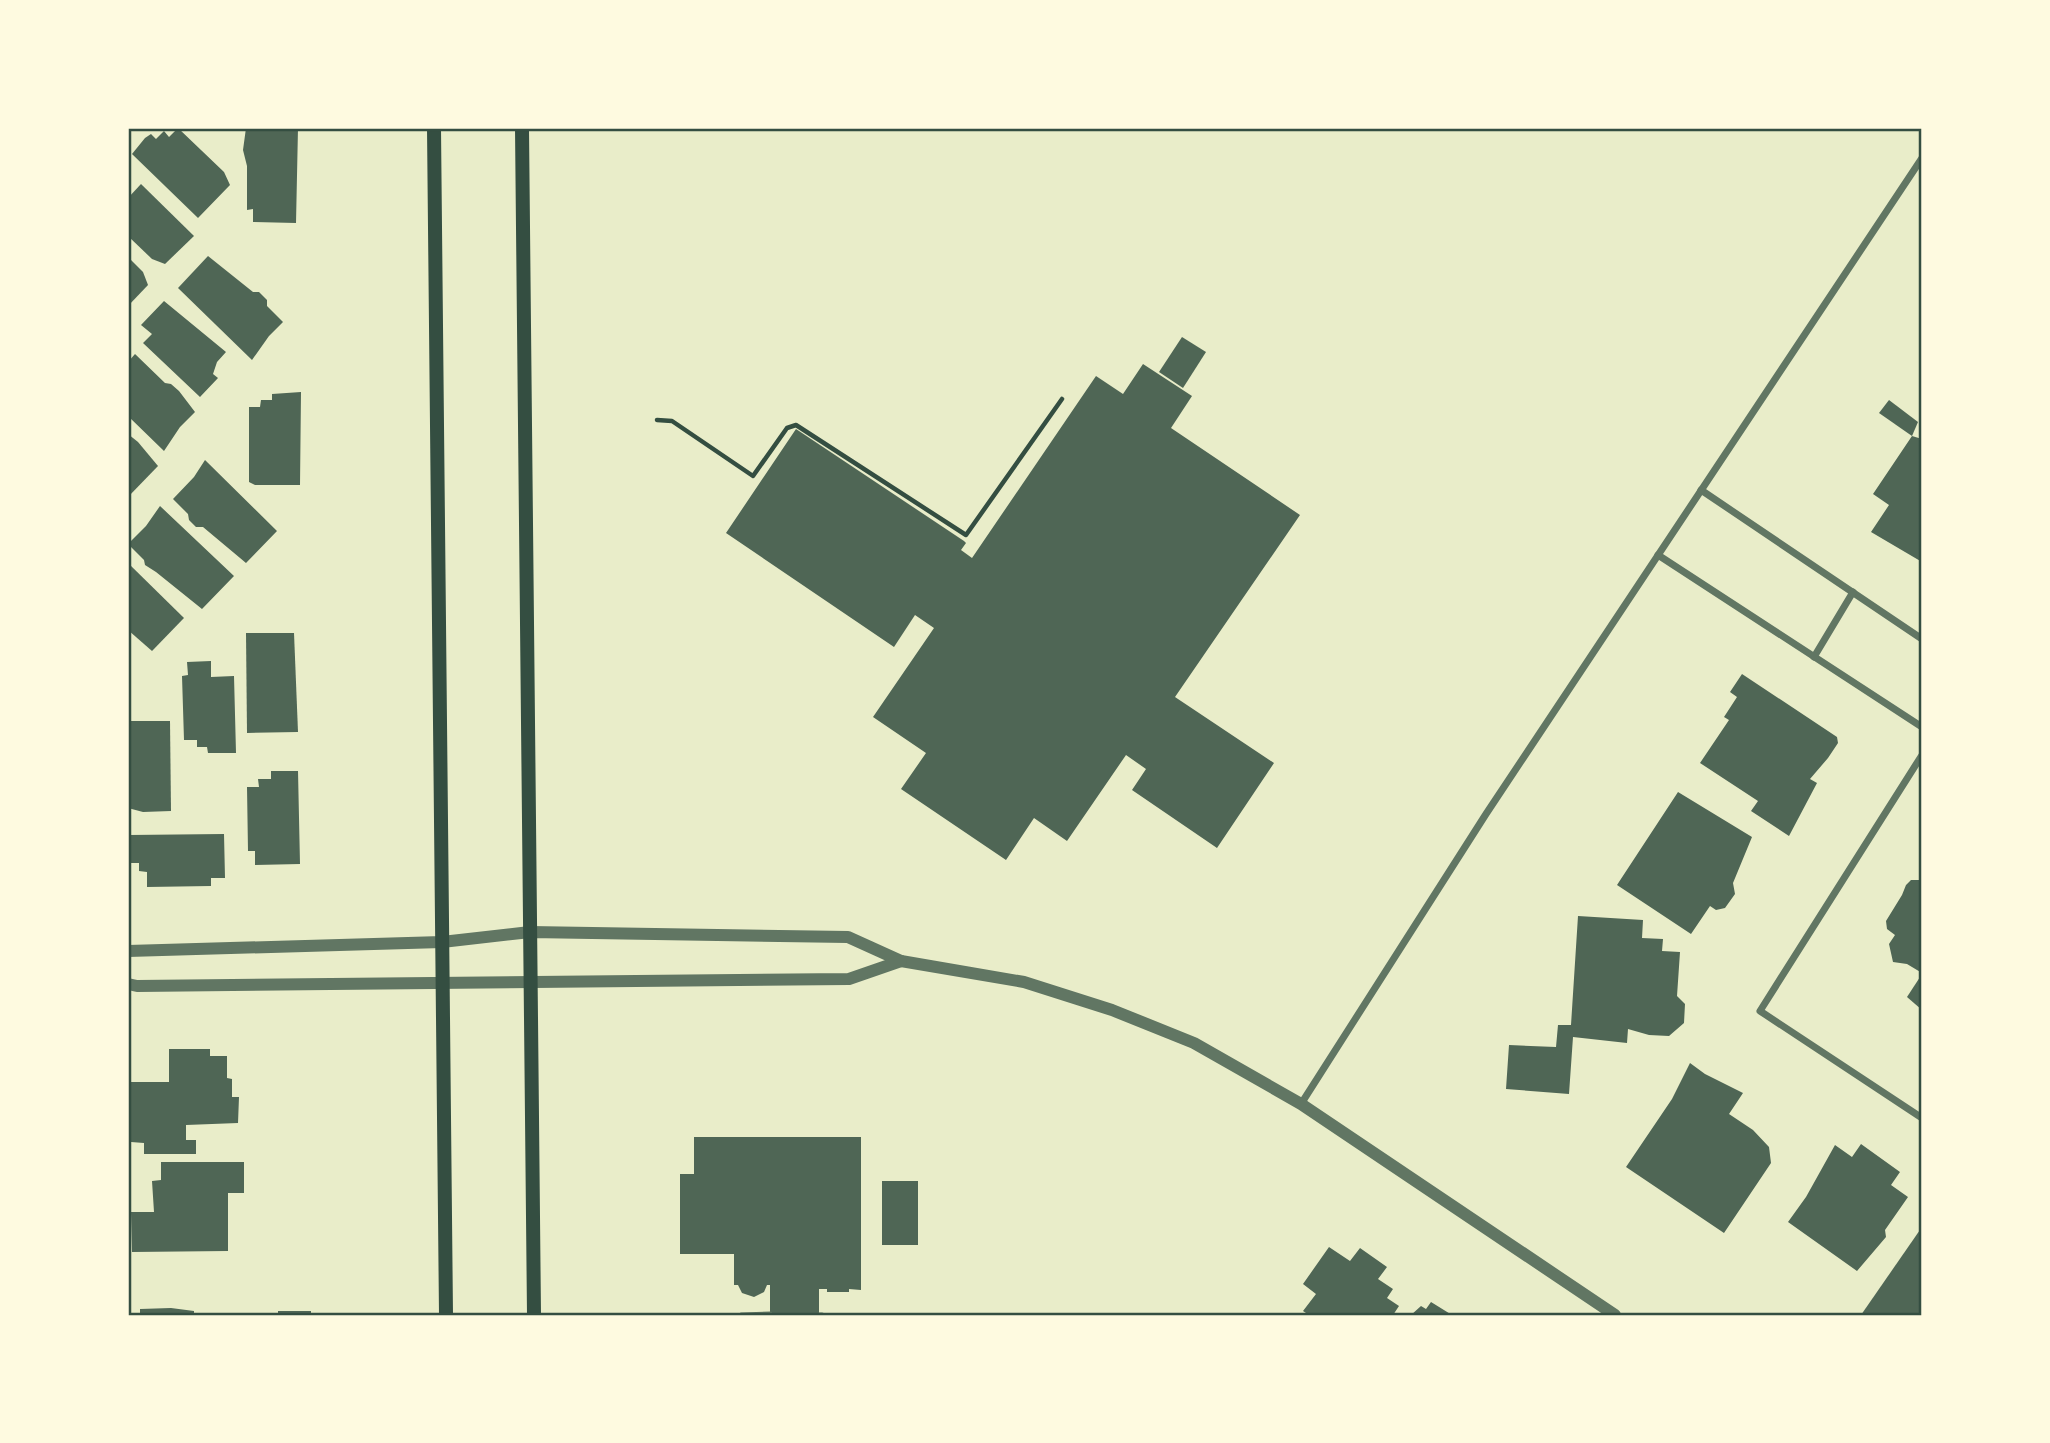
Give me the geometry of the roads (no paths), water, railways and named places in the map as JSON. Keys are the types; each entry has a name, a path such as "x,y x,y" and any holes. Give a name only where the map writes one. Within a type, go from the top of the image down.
{"main road":[{"path":"433,128 446,1315"},
{"path":"522,128 534,1315"}],"street":[{"path":"1301,1104 1493,803 1922,158"},
{"path":"1701,490 1922,639"},
{"path":"1658,555 1922,727"},
{"path":"1814,657 1853,592"},
{"path":"1922,755 1760,1011 1922,1118"},
{"path":"128,951 442,942 530,932 848,937 901,961 1024,982 1112,1010 1194,1043 1301,1104 1615,1315"},
{"path":"128,984 849,979 901,961"}],"lane":[{"path":"741,1315 770,1314"}]}
